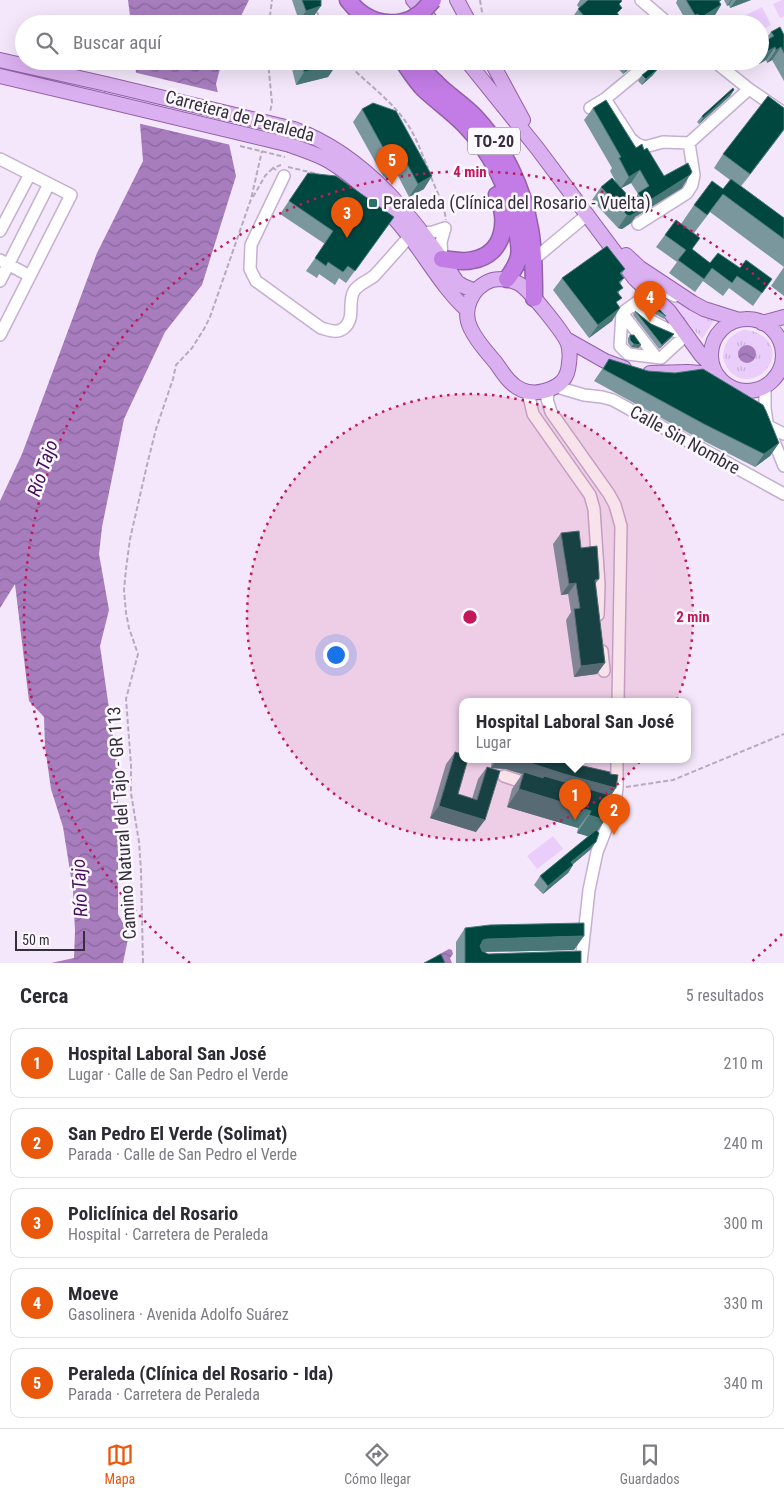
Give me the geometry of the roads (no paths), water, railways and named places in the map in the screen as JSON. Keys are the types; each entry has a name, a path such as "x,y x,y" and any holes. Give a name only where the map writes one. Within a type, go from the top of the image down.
{"highway":[{"path":"348,0 354,8 364,15"},
{"path":"418,15 433,0"},
{"name":"TO-20","path":"410,70 424,88 453,114 479,142 492,160 503,182 514,214 520,242 518,264 507,279"},
{"name":"TO-20","path":"424,70 435,83 482,124 504,156 512,172 525,206 530,230 534,298"},
{"path":"442,259 463,262 480,258 493,250 503,232 500,200 479,156 453,114"}],"main road":[{"path":"413,0 426,15"},
{"path":"457,0 465,15"},
{"path":"467,0 469,15"},
{"name":"Carretera de Peraleda","path":"0,60 15,63"},
{"name":"Carretera de Peraleda","path":"44,70 294,129 331,146 365,172 389,195 454,298 467,310 470,328 478,341 510,380 521,390 528,392"},
{"path":"474,70 588,214 645,296 669,311 687,334 706,352 720,380"},
{"path":"496,70 537,148"},
{"name":"Carretera de Peraleda","path":"0,76 290,145 315,154 339,168 370,193 392,216 442,259 457,282 475,291"},
{"path":"566,338 597,356 634,371 706,374 728,386 746,392 774,383 780,370 783,354 776,334 770,328 755,320 739,320 704,309 693,303 640,268 604,236"},
{"path":"467,310 471,297 480,286 493,280 507,279 520,284 534,298 566,338 569,346 569,360 567,374 563,382 553,388 528,392"},
{"path":"762,323 784,317"},
{"path":"671,372 692,363 706,352 724,327 739,320"},
{"path":"569,360 582,355 597,356"}],"street":[{"path":"650,2 661,15"},
{"path":"590,108 605,99 640,70"},
{"path":"725,70 784,113"},
{"path":"605,99 631,139 644,147 663,142 689,143 749,89"},
{"path":"638,224 688,193 694,175 689,143"},
{"path":"0,335 71,195 30,174 2,164"},
{"path":"0,231 30,174"},
{"path":"284,176 251,245 250,270 256,281 321,328 332,331 345,327 351,317 353,293 359,285 373,277 416,235 445,228 441,242 442,259"},
{"path":"0,281 4,263 49,184"},
{"path":"533,260 588,214"},
{"path":"4,263 30,276"},
{"path":"622,312 645,296 658,290 693,303"},
{"path":"645,296 638,306 639,310 660,327 676,333 687,334"},
{"path":"622,312 656,357"},
{"path":"622,312 620,346 628,354 661,358 687,334"},
{"path":"768,426 765,408 774,383"},
{"path":"553,388 547,399 550,412 609,494 615,505 621,526 618,698"},
{"name":"Calle Sin Nombre","path":"553,388 584,396 613,400 784,494"},
{"path":"737,390 759,410 768,426 784,466"},
{"path":"528,392 533,414 590,495 594,509 599,585 597,609 604,671"},
{"path":"768,426 784,434"},
{"path":"578,959 597,852 614,809 617,763"},
{"path":"504,776 537,783"},
{"path":"599,805 614,809"}],"water":[{"path":"128,0 249,0 242,15 130,15"},
{"name":"Río Tajo","path":"136,70 220,70 216,84 236,176 202,285 165,332 124,419 102,527 99,554 109,610 100,646 118,771 118,914 129,934 123,963 51,963 74,958 73,890 63,827 51,789 45,747 44,717 29,701 15,584 0,608 0,501 22,454 97,253 143,161"},
{"path":"747,345 753,348 756,354 753,360 747,363 741,360 738,354 741,348"},
{"path":"449,949 452,950 453,954 450,958 452,963 439,963 436,956"}],"place":[{"name":"Peraleda (Clínica del Rosario - Ida)","path":"392,185"},
{"name":"Peraleda (Clínica del Rosario - Vuelta)","path":"373,203"},
{"name":"Policlínica del Rosario","path":"347,238"},
{"name":"Moeve","path":"650,322"},
{"name":"Hospital Laboral San José","path":"575,820"},
{"name":"San Pedro El Verde (Solimat)","path":"614,835"}]}
